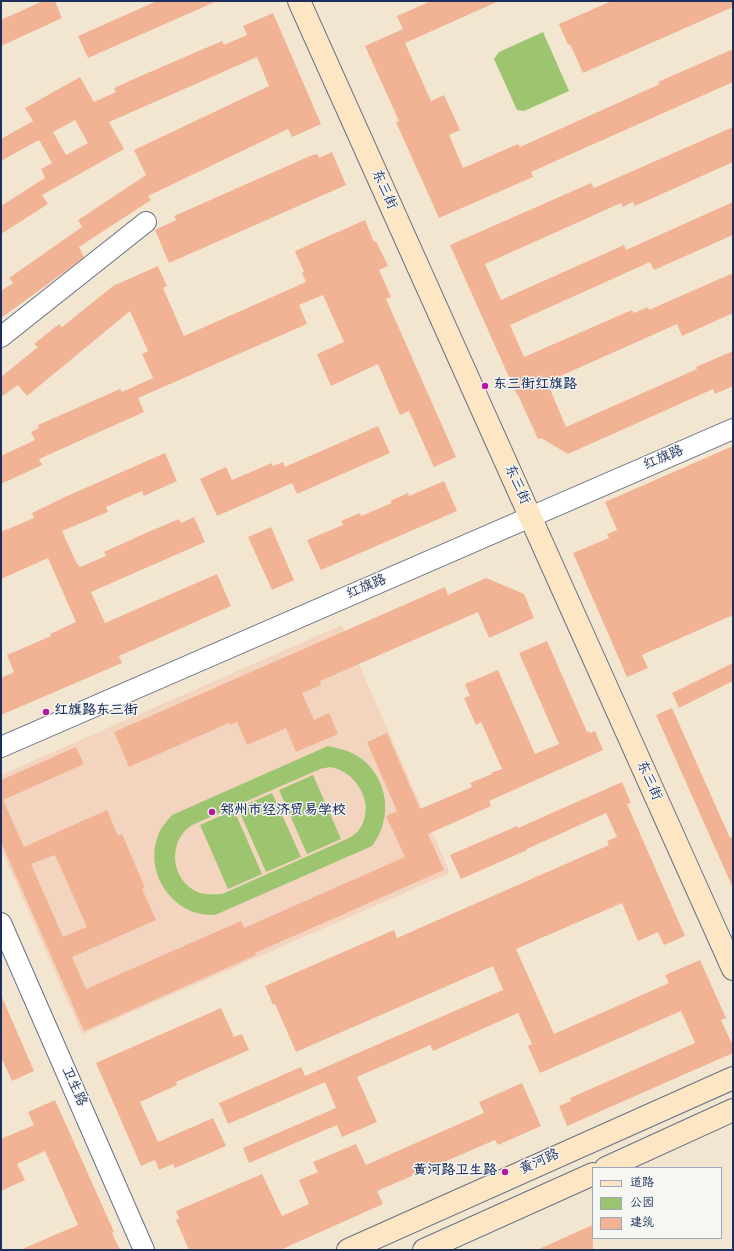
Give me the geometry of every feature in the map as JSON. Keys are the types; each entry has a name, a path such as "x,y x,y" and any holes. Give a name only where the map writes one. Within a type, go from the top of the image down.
{"street":[{"name":"东三街","path":"299,1 733,970"},
{"path":"1,337 146,222"},
{"name":"红旗路","path":"1,747 733,429"},
{"name":"卫生路","path":"1,923 144,1250"},
{"name":"黄河路","path":"348,1250 733,1078"},
{"path":"608,1167 733,1110"},
{"path":"424,1250 592,1174"}],"shaded area":[{"name":"郑州市经济贸易学校","path":"342,625 450,873 82,1034 1,849 1,775"}],"green space":[{"path":"543,32 569,91 524,111 517,110 494,59 499,52"},
{"path":"328,746 352,753 369,766 381,784 385,805 385,816 381,830 372,846 215,915 197,913 180,905 164,889 159,878 154,856 155,844 160,830 172,815","holes":["330,767 340,770 356,782 365,801 366,811 364,821 358,831 349,838 222,894 200,893 192,889 180,877 175,861 175,852 181,836 192,825 320,769"]},
{"path":"313,775 341,839 307,854 279,790"},
{"path":"272,793 301,857 266,872 238,808"},
{"path":"234,810 262,874 228,889 200,825"}],"building":[{"path":"43,1 55,1 62,18 1,46 1,20"},
{"path":"157,1 217,1 88,58 78,36"},
{"path":"431,1 499,1 405,43 431,101 444,95 460,130 449,135 463,168 518,144 520,147 660,84 658,82 733,49 733,82 531,172 533,177 439,218 396,122 399,121 365,46 403,29 397,16"},
{"path":"612,1 733,1 733,7 583,73 559,24"},
{"path":"273,13 321,124 292,137 288,129 148,196 151,200 79,247 84,257 1,318 1,291 13,283 9,278 82,227 78,220 146,175 134,150 269,86 257,57 109,122 124,149 42,195 48,204 1,234 1,206 45,178 41,169 52,163 39,140 1,161 1,139 33,121 25,108 80,77 94,102 116,92 114,88 143,75 222,41 224,45 247,35 243,26","holes":["75,120 88,143 66,155 53,132"]},
{"path":"733,127 733,162 635,206 633,202 623,207 621,203 485,264 501,300 624,245 626,250 733,202 733,235 654,270 650,262 510,325 524,357 632,310 634,313 648,307 649,310 733,273 733,313 682,336 677,324 547,382 566,427 697,369 696,367 733,351 733,386 715,394 713,389 568,454 541,438 538,439 450,245 591,183 594,188"},
{"path":"332,152 346,185 169,263 155,230 176,220 174,216 310,156 317,154 319,158"},
{"path":"365,220 374,242 376,241 388,266 379,270 391,297 386,299 456,457 434,467 409,411 400,415 378,364 331,386 317,354 344,342 323,295 299,305 307,324 138,398 144,412 39,459 42,465 1,484 1,456 35,440 31,432 39,428 38,425 120,389 122,392 153,378 142,354 148,351 130,311 27,396 18,385 1,397 1,377 38,347 34,344 59,324 62,327 113,286 158,266 167,286 163,288 184,336 306,282 302,273 304,272 295,251"},
{"path":"378,426 390,453 297,494 292,483 217,516 200,479 226,467 232,480 272,463 273,466 283,462 285,467"},
{"path":"733,446 733,615 642,655 648,668 627,677 573,553 609,538 607,534 617,530 605,502"},
{"path":"165,453 177,481 144,496 142,491 106,507 108,512 62,531 77,564 80,567 106,556 104,552 146,533 179,519 181,523 194,517 205,542 91,592 105,623 217,574 231,606 119,656 122,663 1,715 1,678 14,672 7,655 51,636 50,634 76,622 48,558 1,579 1,532 34,518 32,513 65,497"},
{"path":"444,481 457,511 321,570 307,540 343,525 341,521 360,513 361,516 392,503 390,501 408,493 409,496"},
{"path":"271,527 294,580 272,590 248,537"},
{"path":"486,578 524,594 534,618 489,638 478,612 320,681 321,685 302,693 314,720 329,713 338,734 296,752 286,728 247,745 237,722 230,725 229,723 129,767 114,732 445,587 448,595"},
{"path":"547,641 587,732 589,731 590,733 595,731 603,750 489,801 491,806 428,834 444,870 255,953 256,955 84,1031 1,842 1,780 76,747 84,764 3,800 24,847 107,810 118,836 122,834 145,888 142,889 156,920 72,957 86,989 241,921 244,928 405,857 386,816 397,811 367,742 387,733 420,809 472,787 470,783 502,769 481,722 476,725 464,698 470,696 465,684 498,670 535,754 559,744 519,653","holes":["55,855 87,927 63,937 31,864"]},
{"path":"733,663 733,681 679,708 672,693"},
{"path":"672,708 730,838 733,836 733,888 656,715"},
{"path":"622,782 631,803 627,804 685,936 664,945 658,932 638,941 622,903 516,949 554,1034 669,983 665,975 700,960 726,1018 721,1020 733,1046 733,1053 567,1126 559,1106 571,1101 570,1098 695,1043 681,1011 540,1073 528,1046 532,1044 518,1013 433,1051 430,1045 357,1077 377,1122 342,1137 337,1125 249,1163 243,1148 336,1108 325,1082 228,1124 219,1103 301,1067 305,1076 503,990 493,966 296,1052 275,1004 273,1005 265,986 394,930 397,938 609,845 607,841 617,837 606,813 461,879 450,855 517,826 518,828"},
{"path":"1,995 34,1071 12,1081 1,1057"},
{"path":"221,1008 234,1037 242,1034 249,1050 176,1082 177,1085 140,1102 158,1142 213,1118 226,1146 175,1168 173,1164 159,1170 155,1160 141,1166 96,1063"},
{"path":"522,1083 541,1126 498,1145 495,1140 377,1191 383,1204 280,1250 189,1250 176,1220 179,1218 176,1211 262,1174 282,1216 309,1204 299,1180 318,1172 313,1162 356,1144 366,1165 484,1113 479,1102"},
{"path":"55,1100 114,1232 112,1233 120,1250 20,1250 78,1225 45,1151 17,1164 25,1180 1,1191 1,1139 34,1125 28,1112"},
{"path":"592,1225 593,1250 537,1250"}],"place":[{"name":"东三街红旗路","path":"485,386"},
{"name":"红旗路东三街","path":"46,712"},
{"name":"郑州市经济贸易学校","path":"212,812"},
{"name":"黄河路卫生路","path":"505,1172"}]}
